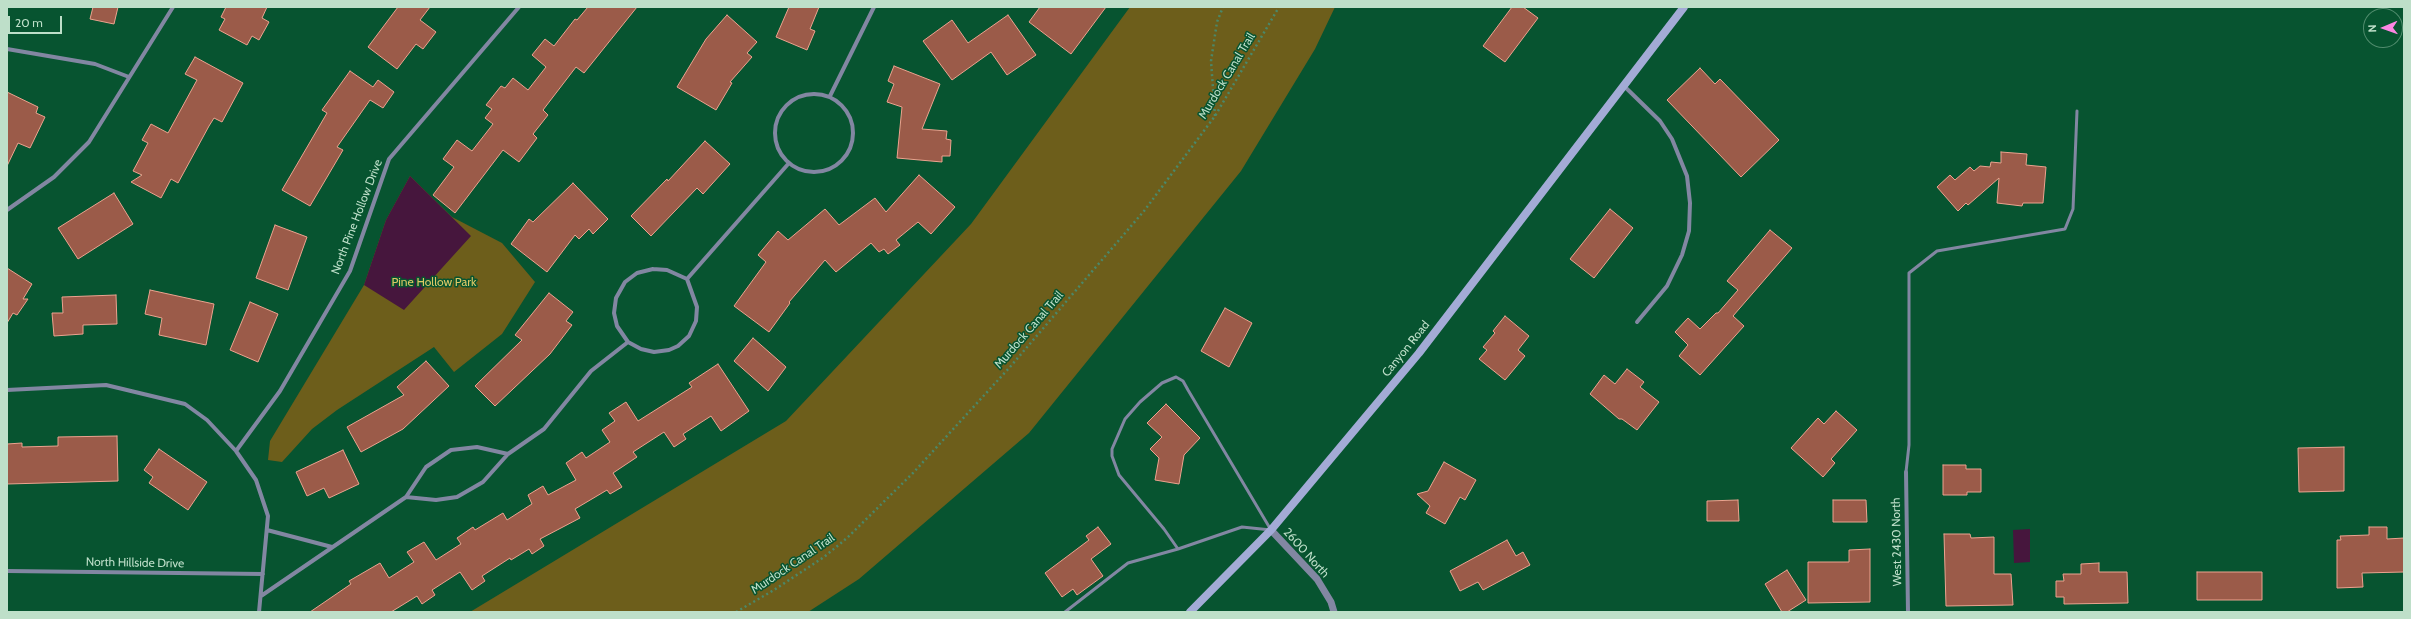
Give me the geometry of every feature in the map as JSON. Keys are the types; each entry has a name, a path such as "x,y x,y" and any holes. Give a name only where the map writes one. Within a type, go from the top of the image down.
{"main road":[{"name":"Canyon Road","path":"1190,612 1271,530 1419,354 1684,7"}],"street":[{"path":"7,210 54,177 89,142 173,7"},
{"name":"North Pine Hollow Drive","path":"236,451 280,391 350,270 389,159 519,7"},
{"path":"830,96 874,7"},
{"path":"7,49 95,64 130,77"},
{"path":"1623,85 1660,121 1672,139 1687,176 1690,203 1689,231 1682,254 1667,286 1637,322"},
{"path":"818,93 830,96 842,104 850,115 854,128 853,141 848,154 839,164 820,172 800,170 789,163 781,153 776,142 775,129 778,117 784,107 794,99 806,94 818,93"},
{"path":"687,279 789,163"},
{"path":"653,269 667,270 687,279 697,307 696,321 689,336 674,348 654,352 641,349 628,342 617,326 614,313 616,298 625,282 637,273 653,269"},
{"path":"406,497 436,500 457,497 483,482 508,454 544,429 591,372 628,342"},
{"path":"7,390 106,385 185,404 207,420 236,451 256,480 268,516 259,612"},
{"path":"261,596 406,497 426,467 451,450 477,447 508,454"},
{"name":"West 2430 North","path":"1906,472 1908,612"},
{"path":"267,530 332,547"},
{"name":"2600 North","path":"1271,530 1316,579 1331,602 1334,612"},
{"name":"North Hillside Drive","path":"7,571 263,574"}],"lane":[{"path":"1906,472 1909,445 1909,273 1937,251 2065,229 2073,209 2077,111"},
{"path":"1178,549 1164,529 1119,474 1112,456 1113,443 1125,419 1140,402 1170,378 1176,377 1183,381 1271,530"},
{"path":"1065,612 1128,563 1178,549 1242,527 1271,530"}],"path":[{"path":"1215,116 1211,61 1217,22 1223,7"},
{"name":"Murdock Canal Trail","path":"736,612 824,557 866,520 913,473 1010,367 1144,211 1215,116 1279,7"}],"green space":[{"path":"1130,7 1335,7 1315,49 1241,171 1029,433 859,579 808,612 470,612 786,421 971,224"},
{"name":"Pine Hollow Park","path":"410,176 452,217 502,243 535,282 502,334 454,372 434,347 337,410 312,429 282,462 268,460 270,441 364,285 386,220"}],"shaded area":[{"path":"410,176 471,236 404,310 364,285 386,220"},
{"path":"2030,529 2030,562 2014,563 2013,530"}],"building":[{"path":"93,7 118,7 114,24 90,19"},
{"path":"226,7 267,7 262,18 269,22 259,40 252,36 247,45 219,30 225,19 221,17"},
{"path":"398,7 430,7 420,20 436,32 423,49 416,44 397,69 368,47"},
{"path":"588,7 637,7 584,73 576,67 543,110 548,115 533,134 537,138 519,162 503,150 455,213 433,195 454,167 443,159 457,140 472,151 493,124 485,118 492,109 486,105 501,86 505,88 513,78 528,90 546,67 532,55 545,39 554,46 575,19 577,20"},
{"path":"789,7 819,7 810,29 815,31 807,50 776,37"},
{"path":"1040,7 1106,7 1071,54 1029,22"},
{"path":"1512,7 1523,7 1538,18 1505,62 1483,46"},
{"path":"727,15 757,42 747,53 752,57 730,82 732,83 716,110 677,87 706,39"},
{"path":"1008,15 1036,55 1007,75 991,52 952,80 923,41 952,20 968,43"},
{"path":"195,57 243,83 222,122 214,118 178,183 171,179 161,198 131,182 142,175 133,171 148,143 142,140 151,124 168,133 197,80 185,74"},
{"path":"894,66 940,84 922,129 947,131 946,139 951,140 950,156 942,156 942,162 897,158 902,107 887,102 894,84 888,81"},
{"path":"1700,68 1715,84 1720,79 1779,140 1741,177 1667,100"},
{"path":"350,71 373,87 378,80 394,92 383,108 370,100 337,147 343,150 310,206 282,190 327,113 322,110"},
{"path":"7,92 38,107 36,113 45,117 30,148 18,143 7,166"},
{"path":"705,141 730,164 703,194 697,188 651,236 631,216 667,179 668,181"},
{"path":"2001,152 2027,154 2026,165 2046,167 2043,203 2023,203 2022,206 1997,203 1999,178 1968,205 1966,203 1958,211 1937,187 1950,175 1955,180 1970,167 1974,171 1980,166 1990,167 1991,162 2001,163"},
{"path":"919,175 955,207 931,234 918,222 896,240 900,245 888,254 884,249 879,252 871,243 836,272 825,260 789,302 790,303 769,332 734,306 766,262 758,255 778,231 788,240 825,209 839,225 875,198 886,212"},
{"path":"573,183 608,219 593,234 589,229 579,239 575,235 547,272 511,244 529,219 533,222"},
{"path":"114,193 133,224 78,259 58,228"},
{"path":"1610,209 1633,228 1594,278 1570,259"},
{"path":"275,225 307,237 288,290 256,278"},
{"path":"1770,230 1792,248 1733,316 1744,326 1700,375 1679,356 1688,345 1675,332 1688,318 1700,329 1716,313 1718,313 1738,290 1727,281"},
{"path":"7,268 32,284 23,299 28,299 17,315 13,313 7,323"},
{"path":"150,290 214,304 206,345 159,335 162,318 145,314"},
{"path":"549,293 573,312 566,321 572,325 550,354 495,406 475,386 522,340 515,335"},
{"path":"116,295 117,324 83,325 83,334 54,336 52,313 63,313 62,297"},
{"path":"250,302 278,314 258,362 230,350"},
{"path":"1225,308 1252,323 1229,367 1201,351"},
{"path":"1505,316 1529,336 1518,350 1525,356 1505,380 1479,359 1487,350 1483,347 1495,333 1493,331"},
{"path":"753,338 786,367 768,391 734,361"},
{"path":"426,361 449,386 403,429 361,452 347,427 404,395 397,387"},
{"path":"718,364 749,411 721,431 711,416 683,434 686,439 674,447 664,432 633,452 637,457 613,473 622,487 610,494 607,490 575,509 580,518 540,539 544,546 532,554 529,549 511,560 510,558 482,576 485,581 472,590 460,572 432,590 435,595 422,604 417,596 391,612 310,612 351,584 349,581 380,563 389,578 414,562 407,552 424,542 436,560 461,544 457,538 473,527 475,530 503,513 507,520 532,504 528,495 543,486 548,495 576,480 566,463 582,452 586,458 610,442 602,430 615,421 609,413 626,402 638,421 692,387 689,383"},
{"path":"1627,369 1644,382 1640,387 1659,402 1637,430 1622,419 1619,419 1590,394 1604,375 1615,384"},
{"path":"1166,404 1200,438 1184,455 1179,484 1155,480 1159,458 1150,449 1162,437 1147,423"},
{"path":"1836,411 1857,430 1831,459 1835,463 1823,477 1791,448 1818,418 1824,424"},
{"path":"117,436 118,481 7,484 7,444 22,443 22,447 58,446 58,437"},
{"path":"2344,447 2344,491 2299,492 2298,448"},
{"path":"159,449 207,482 188,510 149,483 153,477 144,470"},
{"path":"343,450 359,484 329,498 324,488 307,496 296,472"},
{"path":"1444,462 1476,480 1465,500 1460,497 1445,524 1426,513 1430,506 1417,494 1428,491"},
{"path":"1943,465 1966,465 1966,469 1981,469 1981,492 1967,492 1967,495 1943,495"},
{"path":"1738,500 1739,521 1707,521 1707,501"},
{"path":"1833,500 1866,500 1867,522 1833,522"},
{"path":"1098,527 1111,544 1091,559 1103,576 1077,595 1073,589 1062,597 1045,573 1089,540 1086,536"},
{"path":"2369,527 2387,527 2387,539 2404,538 2404,572 2362,573 2363,587 2337,588 2337,540 2341,540 2340,536 2369,535"},
{"path":"1944,534 1970,534 1971,538 1994,537 1994,574 2011,574 2013,605 1946,606"},
{"path":"1507,540 1516,556 1523,552 1530,565 1483,590 1478,582 1460,591 1450,571"},
{"path":"1870,549 1870,602 1808,603 1808,562 1849,562 1849,550"},
{"path":"2099,563 2099,572 2127,572 2128,603 2064,604 2064,597 2056,597 2056,581 2064,581 2063,574 2081,574 2081,564"},
{"path":"1787,570 1806,600 1787,612 1782,612 1765,584"},
{"path":"2197,572 2262,572 2262,600 2197,600"}]}
